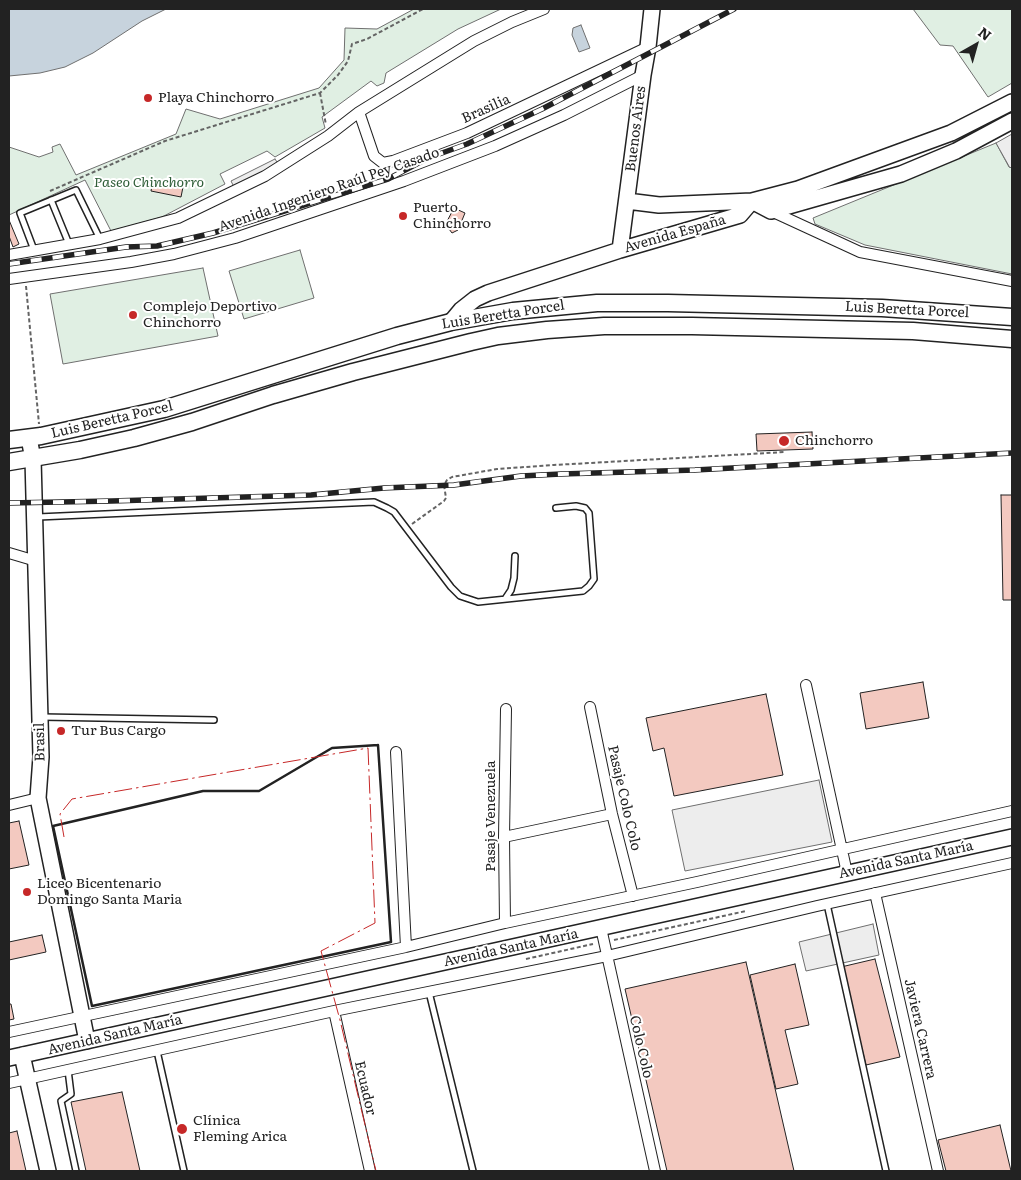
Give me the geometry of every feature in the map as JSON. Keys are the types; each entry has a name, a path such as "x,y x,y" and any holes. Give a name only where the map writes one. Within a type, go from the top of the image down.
{"main road":[{"name":"Luis Beretta Porcel","path":"9,440 35,437 164,409 323,358 451,322 513,311 628,303 882,308 1012,317"},
{"name":"Luis Beretta Porcel","path":"9,462 106,445 161,431 288,390 423,353 498,336 547,330 604,326 692,326 905,331 1012,340"}],"street":[{"name":"Avenida Ingeniero Raúl Pey Casado","path":"9,255 100,239 178,218 265,176 328,136 359,112 474,41 544,9"},
{"name":"Buenos Aires","path":"620,250 652,9"},
{"name":"Brasilia","path":"359,112 374,156 383,163 393,161 466,133 648,47"},
{"name":"Avenida Ingeniero Raúl Pey Casado","path":"9,279 140,261 235,238 404,181 495,146 564,115 642,75"},
{"name":"Avenida España","path":"451,322 468,305 488,293 620,250 740,215 752,201 798,189 951,133 1012,102"},
{"path":"772,211 901,174 956,151 1012,120"},
{"path":"627,201 659,205 752,201 860,252 1012,282"},
{"path":"789,220 789,213 799,202"},
{"name":"Brasil","path":"35,437 33,459 34,517 41,772 38,798 87,1040"},
{"path":"9,553 36,561"},
{"path":"806,684 847,873"},
{"name":"Pasaje Colo Colo","path":"590,707 612,814 633,896"},
{"name":"Pasaje Venezuela","path":"505,923 506,709"},
{"path":"396,752 406,947"},
{"path":"10,803 38,798"},
{"name":"Avenida Santa María","path":"9,1032 406,947 505,923 1012,811"},
{"path":"504,837 612,814"},
{"name":"Avenida Santa María","path":"16,1057 1012,836"},
{"name":"Avenida Santa María","path":"9,1084 334,1011 607,956 1012,863"},
{"name":"Javiera Carrera","path":"875,893 938,1171"},
{"name":"Colo Colo","path":"601,928 655,1171"},
{"name":"Ecuador","path":"334,1011 370,1171"},
{"path":"16,1057 28,1079 48,1171"}],"lane":[{"path":"34,250 20,213 76,190 100,239"},
{"path":"51,200 69,244"},
{"path":"34,517 374,502 394,512 451,587 460,596 478,602 583,590 594,579 589,513 585,508 576,506 556,508"},
{"path":"505,599 511,590 514,578 515,556"},
{"path":"40,717 214,720"},
{"path":"827,904 886,1171"},
{"path":"429,992 473,1171"},
{"path":"157,1051 184,1171"},
{"path":"68,1070 71,1094 61,1101 76,1171"}],"path":[{"path":"43,194 165,141 320,93 338,75 348,61 352,44 367,39 423,9"},
{"path":"320,93 328,136"},
{"path":"25,277 35,437"},
{"path":"406,528 444,501 446,498 444,485 452,477 497,469 785,452"}],"green space":[{"name":"Paseo Chinchorro","path":"414,9 501,9 458,29 386,73 384,83 377,86 371,81 322,117 325,128 275,157 267,151 220,174 225,184 162,217 111,231 85,180 9,215 9,147 39,157 53,152 52,147 60,144 76,175 176,134 186,109 220,119 319,88 344,60 345,28 377,29"},
{"path":"913,9 1012,9 1012,83 988,97 953,46 940,45"},
{"path":"996,143 1009,167 1012,166 1012,274 865,245 815,224 813,218"},
{"path":"300,250 314,298 244,319 229,271"},
{"name":"Complejo Deportivo Chinchorro","path":"203,268 218,336 63,364 50,294"}],"shaded area":[{"path":"9,9 166,9 142,21 93,53 65,67 40,73 9,76"},
{"path":"581,25 590,48 579,52 572,35 573,28"},
{"path":"1012,134 1012,166 1010,168 996,143"},
{"path":"275,159 281,168 236,191 231,181"},
{"path":"819,780 832,842 685,871 672,810"},
{"path":"873,924 879,955 806,971 799,942"}],"building":[{"path":"153,181 183,187 181,197 151,191"},
{"path":"454,208 465,213 458,230 452,233 444,227"},
{"path":"9,220 19,244 13,247 9,236"},
{"path":"812,432 813,449 757,451 756,434"},
{"path":"1001,495 1012,495 1012,600 1003,600"},
{"path":"923,682 929,718 866,729 860,693"},
{"path":"766,694 783,775 674,796 664,748 653,751 646,718"},
{"path":"19,821 29,865 9,869 9,823"},
{"path":"42,935 46,952 9,960 9,942"},
{"path":"875,959 900,1057 866,1065 841,967"},
{"path":"746,962 794,1171 667,1171 625,989"},
{"path":"795,964 809,1025 785,1030 798,1084 776,1089 750,975"},
{"path":"9,1004 11,1004 14,1019 9,1020"},
{"path":"122,1092 140,1171 86,1171 71,1102"},
{"path":"1000,1125 1011,1171 946,1171 938,1140"},
{"path":"17,1131 26,1171 9,1171 9,1133"}],"railway":[{"path":"9,264 126,247 157,246 213,233 388,179 428,158 467,144 542,109 734,9"},
{"path":"9,503 311,495 384,488 454,485 521,476 695,470 1012,453"}],"wall":[{"path":"378,745 391,942 92,1006 53,826 203,791 259,791 332,748 378,745"}],"power":[{"path":"64,837 60,814 72,799 368,748 375,923 321,951 340,1020 376,1171"}],"place":[{"name":"Playa Chinchorro","path":"148,98"},
{"name":"Puerto Chinchorro","path":"403,216"},
{"name":"Complejo Deportivo Chinchorro","path":"133,315"},
{"name":"Chinchorro","path":"784,441"},
{"name":"Tur Bus Cargo","path":"61,731"},
{"name":"Liceo Bicentenario Domingo Santa Maria","path":"27,892"},
{"name":"Clínica Fleming Arica","path":"182,1129"}]}
